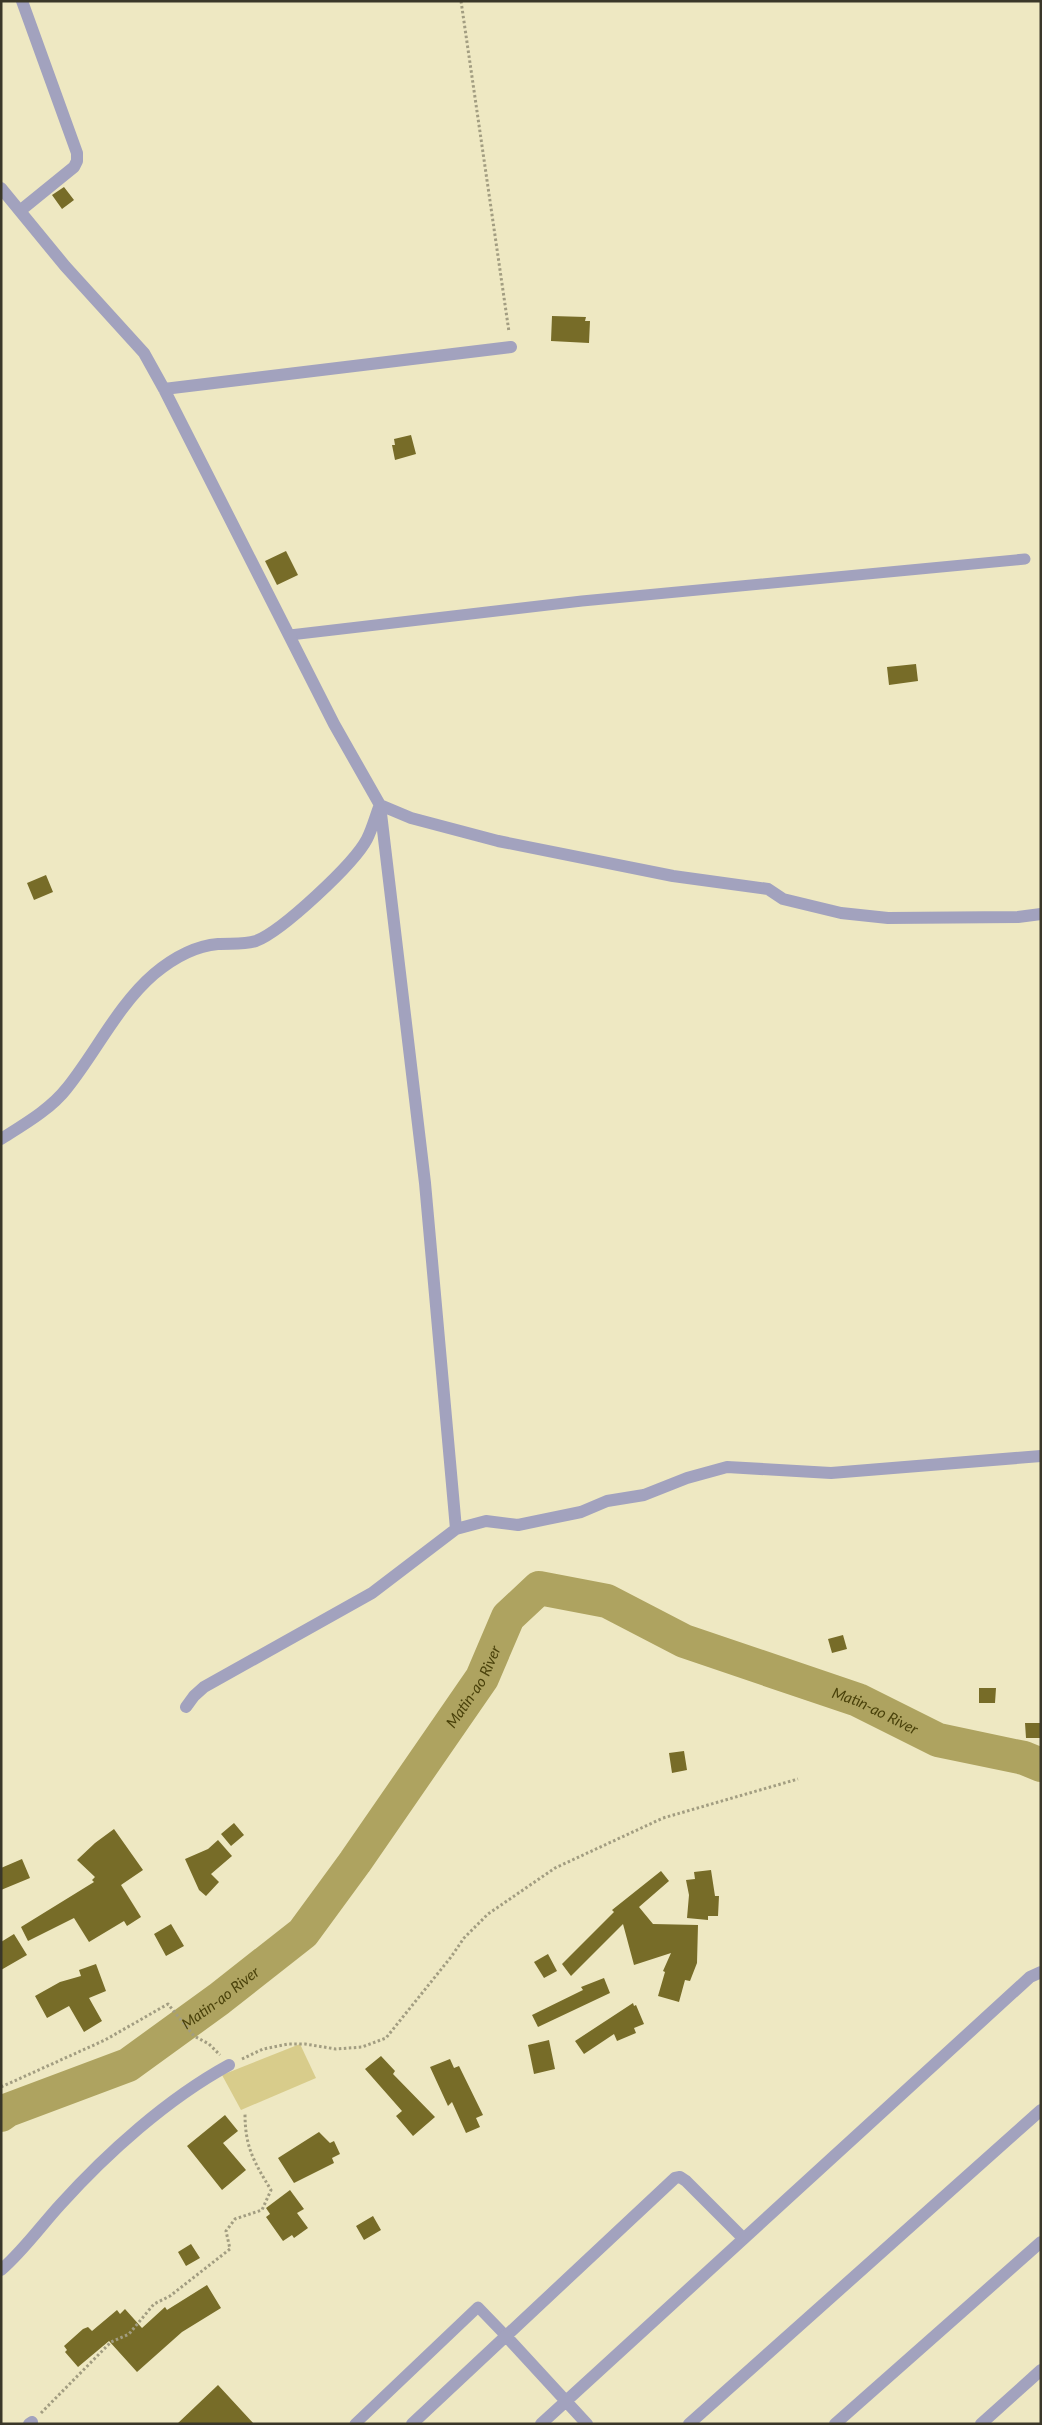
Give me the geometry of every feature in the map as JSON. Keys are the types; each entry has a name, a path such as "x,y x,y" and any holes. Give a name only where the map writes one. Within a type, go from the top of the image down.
{"street":[{"path":"21,210 74,166 77,161 77,153 22,1"},
{"path":"1,188 21,210 65,266 144,353 334,724 380,804 425,1183 456,1529"},
{"path":"164,389 511,347"},
{"path":"380,804 411,818 498,841 673,876 768,889 783,899 841,913 888,918 1041,914"},
{"path":"1,1139 43,1110 66,1089 135,994 153,975 182,954 196,949 208,945 254,941 265,936 302,909 366,840 380,804"},
{"path":"186,1707 204,1687 372,1593 456,1529 486,1521 518,1525 581,1512 607,1502 644,1495 687,1478 727,1467 831,1473 1041,1456"},
{"path":"541,2424 1030,1977 1041,1972"},
{"path":"1,2270 80,2184 152,2117 185,2092 229,2065"},
{"path":"689,2424 1041,2110"},
{"path":"412,2424 675,2178 680,2177 686,2181 743,2238"},
{"path":"836,2424 1041,2242"},
{"path":"506,2336 587,2424"},
{"path":"981,2424 1041,2370"}],"lane":[{"path":"290,636 582,601 1025,559"},
{"path":"355,2424 478,2307 506,2336"}],"path":[{"path":"461,1 511,347"},
{"path":"1,2087 105,2040 168,2004 194,2036 209,2044 229,2065 276,2045 305,2044 336,2049 362,2046 386,2038 464,1938 488,1914 555,1868 663,1818 798,1779"},
{"path":"31,2423 112,2342 129,2334 154,2304 170,2296 230,2250 226,2230 235,2218 262,2210 270,2190 255,2163 245,2138 245,2114"}],"shaded area":[{"path":"300,2044 316,2078 241,2110 222,2075"}],"building":[{"path":"64,187 74,200 62,209 52,195"},
{"path":"552,316 586,317 585,321 590,321 589,343 551,341"},
{"path":"411,435 416,454 395,460 392,445 395,445 394,439"},
{"path":"286,551 298,575 277,585 265,561"},
{"path":"916,664 918,681 889,685 887,667"},
{"path":"46,875 53,892 34,900 27,883"},
{"path":"843,1635 847,1649 832,1653 828,1639"},
{"path":"979,1688 996,1688 995,1703 979,1703"},
{"path":"1025,1723 1041,1723 1041,1738 1026,1738"},
{"path":"684,1751 687,1770 672,1773 669,1753"},
{"path":"234,1823 244,1835 231,1846 221,1834"},
{"path":"114,1829 143,1870 121,1885 141,1917 127,1926 124,1921 89,1942 74,1918 28,1941 21,1927 94,1882 92,1880 95,1877 77,1860"},
{"path":"218,1840 232,1856 211,1874 219,1882 206,1896 199,1890 185,1859 208,1849"},
{"path":"22,1859 30,1878 1,1890 1,1868"},
{"path":"711,1870 715,1896 719,1896 718,1916 708,1916 708,1920 687,1918 689,1895 686,1880 695,1879 694,1872"},
{"path":"661,1871 669,1881 639,1907 653,1924 698,1925 697,1963 690,1981 685,1980 679,2002 658,1996 665,1972 663,1971 671,1953 634,1965 623,1924 571,1976 562,1964 614,1912 612,1910"},
{"path":"171,1924 184,1946 166,1956 154,1934"},
{"path":"14,1934 27,1955 1,1970 1,1942"},
{"path":"548,1954 557,1971 544,1978 534,1962"},
{"path":"96,1964 106,1991 89,1998 102,2021 84,2032 69,2006 47,2018 35,1996 60,1982 81,1976 79,1970"},
{"path":"604,1978 610,1993 538,2027 532,2015 583,1990 581,1987"},
{"path":"633,2003 634,2006 636,2005 644,2024 634,2028 636,2033 617,2041 614,2034 584,2054 575,2041"},
{"path":"549,2040 555,2069 534,2074 528,2045"},
{"path":"381,2056 395,2071 393,2074 435,2117 413,2136 396,2116 402,2111 365,2069"},
{"path":"450,2059 454,2068 459,2066 483,2115 476,2118 480,2127 466,2133 452,2102 448,2106 430,2067"},
{"path":"225,2115 238,2131 223,2143 246,2170 222,2190 187,2146"},
{"path":"319,2132 330,2143 334,2141 340,2154 332,2158 334,2163 294,2183 278,2158"},
{"path":"290,2190 304,2209 297,2213 308,2228 294,2238 292,2235 283,2241 266,2217 270,2214 266,2208"},
{"path":"373,2216 381,2230 364,2240 356,2226"},
{"path":"191,2244 200,2258 186,2266 178,2252"},
{"path":"207,2285 221,2308 182,2332 137,2372 109,2341 78,2367 65,2352 67,2350 64,2346 83,2329 88,2327 92,2331 117,2310 120,2314 125,2309 142,2328 165,2307 167,2310"},
{"path":"218,2385 254,2424 177,2424"}],"waterway":[{"name":"Matin-ao River","path":"1,2115 8,2110 128,2065 219,1999 303,1933 355,1862 482,1678 508,1617 539,1588 607,1601 684,1641 858,1700 938,1740 1024,1758 1041,1765"}]}
